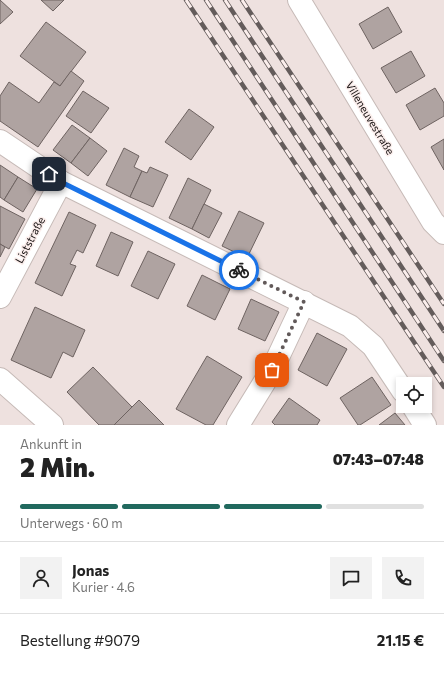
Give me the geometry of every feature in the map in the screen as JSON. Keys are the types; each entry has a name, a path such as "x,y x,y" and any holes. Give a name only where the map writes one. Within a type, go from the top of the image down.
{"street":[{"name":"Villeneuvestraße","path":"299,0 433,222 444,233"},
{"path":"0,141 61,182 350,326 373,346 396,380"},
{"name":"Liststraße","path":"0,297 61,182"},
{"path":"238,425 272,370 304,302"},
{"path":"0,379 52,425"},
{"path":"417,413 425,425"}],"building":[{"path":"0,0 13,12 0,24"},
{"path":"41,0 64,0 53,11"},
{"path":"388,7 402,32 373,49 359,24"},
{"path":"46,22 86,52 60,86 20,56"},
{"path":"411,51 425,76 396,93 381,68"},
{"path":"71,71 84,81 38,147 0,121 0,96 9,82 39,103 54,82 60,86"},
{"path":"435,88 444,103 444,116 420,130 406,105"},
{"path":"83,91 109,108 91,133 66,116"},
{"path":"189,109 214,127 191,160 165,142"},
{"path":"72,125 90,138 71,163 53,150"},
{"path":"90,138 107,151 88,176 71,163"},
{"path":"444,139 444,170 431,147"},
{"path":"124,148 139,156 134,167 142,171 130,197 106,185"},
{"path":"0,165 18,177 4,200 0,197"},
{"path":"150,167 168,175 153,207 130,197 142,171 147,173"},
{"path":"18,177 37,189 23,212 4,200"},
{"path":"188,178 211,190 192,229 169,218"},
{"path":"204,204 222,213 209,238 192,229"},
{"path":"0,206 25,219 9,249 0,244"},
{"path":"239,211 264,223 247,258 222,246"},
{"path":"69,212 96,225 83,253 77,250 70,264 76,266 62,296 35,283"},
{"path":"111,232 133,242 118,276 96,266"},
{"path":"0,244 5,247 0,257"},
{"path":"148,251 175,264 158,299 131,286"},
{"path":"202,275 230,289 215,320 187,306"},
{"path":"251,299 279,312 265,341 238,329"},
{"path":"35,307 85,330 73,357 63,352 51,378 11,360"},
{"path":"317,333 347,349 327,386 298,370"},
{"path":"207,356 242,377 213,425 206,425 176,409"},
{"path":"93,367 132,407 114,425 99,425 67,392"},
{"path":"372,377 391,405 358,425 340,398"},
{"path":"289,398 320,420 317,425 275,425 272,422"},
{"path":"139,400 164,425 114,425"},
{"path":"395,413 405,425 379,425"}],"railway":[{"path":"186,0 444,387"},
{"path":"206,0 444,361"},
{"path":"225,0 444,331"},
{"path":"242,0 444,304"}],"way so far":[{"path":"239,270 304,302 272,370"}],"route":[{"path":"49,174 61,182 239,270"}]}
